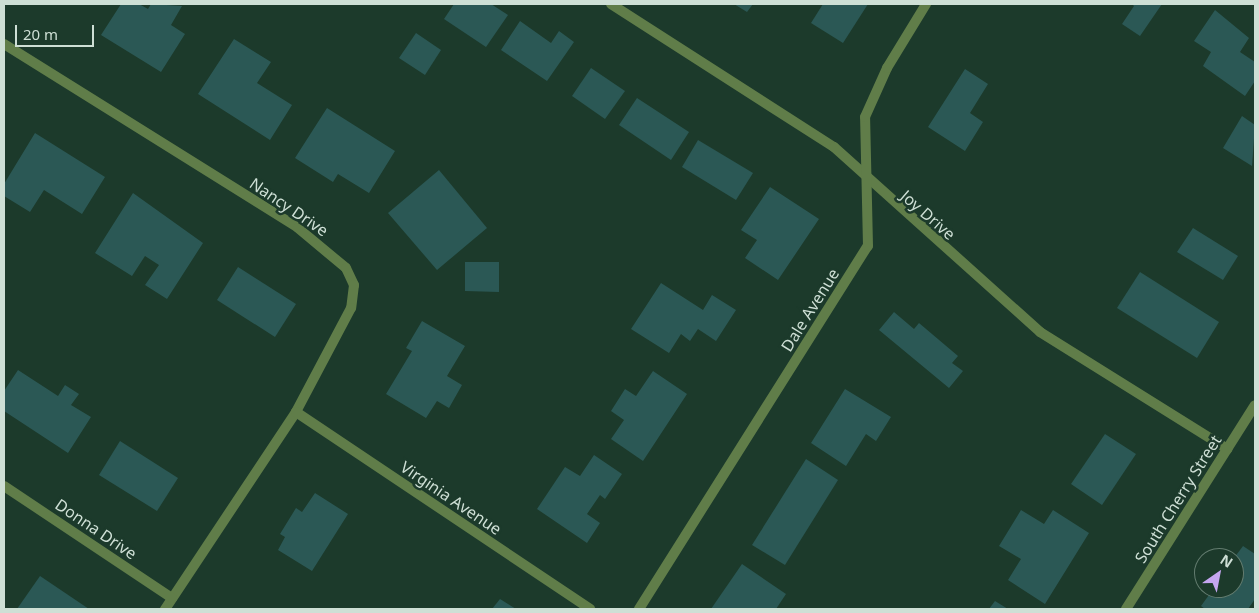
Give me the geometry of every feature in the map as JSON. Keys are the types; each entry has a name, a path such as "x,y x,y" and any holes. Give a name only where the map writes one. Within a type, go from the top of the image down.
{"street":[{"name":"Joy Drive","path":"611,4 834,147 866,180 1040,332 1227,449"},
{"name":"Dale Avenue","path":"639,609 868,246 865,117 887,68 926,4"},
{"name":"Nancy Drive","path":"4,44 298,228 346,268 354,285 351,308 296,412 165,609"},
{"name":"South Cherry Street","path":"1126,609 1255,405"},
{"name":"Virginia Avenue","path":"296,412 590,609"},
{"name":"Donna Drive","path":"4,486 172,598"}],"building":[{"path":"121,4 139,4 148,9 151,4 182,6 171,25 185,34 161,72 101,35"},
{"path":"454,4 491,4 508,15 486,47 444,19"},
{"path":"734,4 753,4 747,12"},
{"path":"823,4 868,4 843,43 811,23"},
{"path":"1132,4 1162,4 1140,36 1122,24 1134,6"},
{"path":"1215,10 1249,38 1240,52 1255,62 1255,81 1245,96 1203,66 1211,52 1194,41"},
{"path":"520,21 551,43 559,31 574,42 547,81 501,50"},
{"path":"416,33 441,50 425,75 399,58"},
{"path":"234,39 271,62 257,83 292,105 270,140 198,94"},
{"path":"591,68 625,91 605,119 572,96"},
{"path":"965,69 988,84 970,113 983,122 965,151 928,127"},
{"path":"637,98 689,132 671,160 619,125"},
{"path":"327,108 395,151 369,193 338,174 333,182 295,158"},
{"path":"1242,116 1255,125 1252,166 1223,148"},
{"path":"35,133 105,177 82,214 44,190 30,212 4,196 4,184"},
{"path":"698,140 753,173 736,200 682,167"},
{"path":"439,170 487,228 437,270 388,213"},
{"path":"770,187 819,219 778,280 745,258 757,240 741,230"},
{"path":"133,193 203,243 167,299 145,285 159,265 145,256 132,276 95,253"},
{"path":"1193,228 1238,256 1223,280 1177,252"},
{"path":"465,262 499,262 499,292 465,291"},
{"path":"238,267 296,304 275,337 217,300"},
{"path":"1140,272 1219,322 1197,358 1117,308"},
{"path":"661,283 703,310 712,295 736,310 716,341 698,329 690,341 681,334 669,353 631,329"},
{"path":"894,312 914,329 919,323 958,356 952,363 963,371 949,388 879,330"},
{"path":"422,321 465,346 447,376 462,385 449,408 437,401 426,418 386,394 412,351 406,348"},
{"path":"18,370 58,396 65,385 79,394 71,405 91,417 68,453 4,411 4,391"},
{"path":"653,371 687,394 643,461 611,439 624,420 611,411 625,389 636,396"},
{"path":"845,389 891,417 876,441 866,434 846,466 811,443"},
{"path":"1105,434 1136,454 1102,505 1071,484"},
{"path":"120,441 178,478 157,511 99,475"},
{"path":"594,455 622,474 605,499 600,495 587,514 600,523 587,543 537,509 565,467 580,476"},
{"path":"806,459 838,480 785,565 752,545"},
{"path":"315,493 348,514 312,571 278,550 285,537 280,534 296,508 302,512"},
{"path":"1021,510 1044,524 1053,510 1089,533 1045,604 1008,580 1021,559 999,546"},
{"path":"1243,546 1255,554 1255,599 1248,609 1205,609 1201,606 1207,598 1244,598 1244,548 1242,548"},
{"path":"742,564 786,594 776,609 711,609"},
{"path":"40,576 89,609 17,609"},
{"path":"500,599 516,609 492,609"},
{"path":"995,601 1008,609 989,609"}]}
